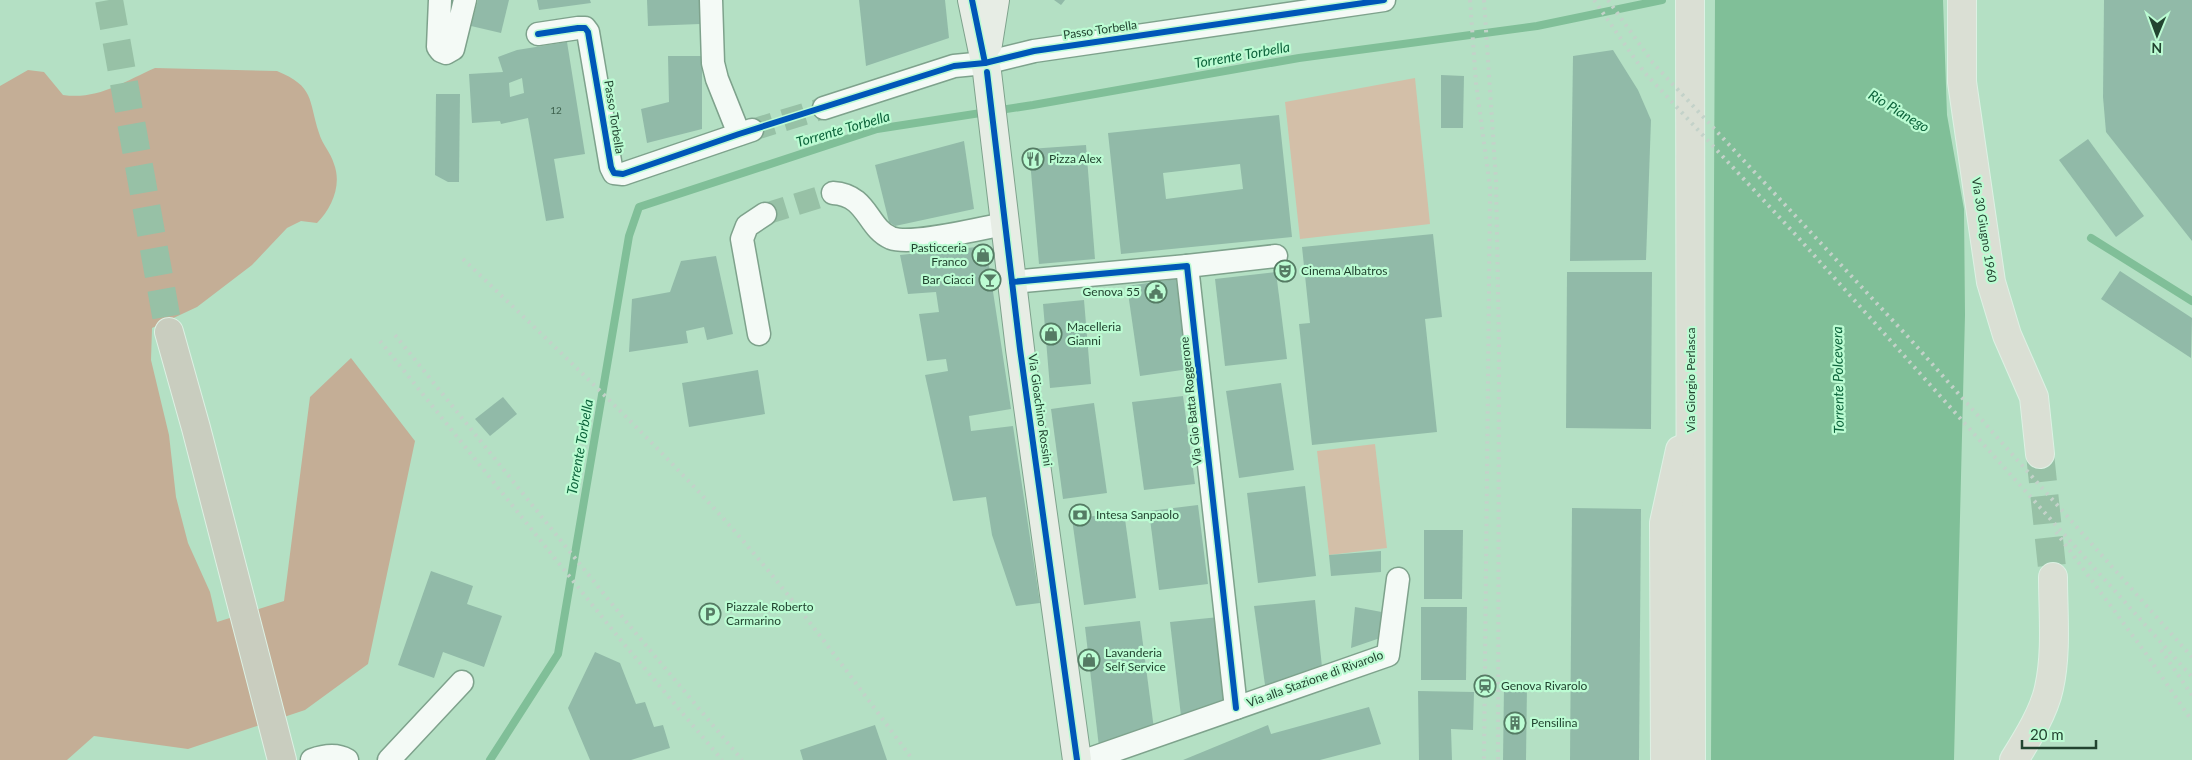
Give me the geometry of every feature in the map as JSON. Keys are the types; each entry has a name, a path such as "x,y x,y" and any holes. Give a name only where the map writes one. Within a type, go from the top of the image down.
{"highway":[{"path":"168,332 196,428 282,760"}],"main road":[{"path":"972,0 986,68"},
{"path":"986,68 995,0"},
{"name":"Via 30 Giugno 1960","path":"1962,0 1962,82 1990,282 2007,335 2034,397 2040,454"},
{"name":"Via Giorgio Perlasca","path":"1690,13 1691,760"},
{"name":"Via Gioachino Rossini","path":"986,68 1012,282 1077,760"},
{"path":"1666,760 1664,523 1692,397"},
{"path":"2014,760 2030,733 2049,689 2054,642 2053,577"},
{"path":"1060,760 1064,756 1070,718"}],"street":[{"path":"440,0 438,47 446,53 453,49 465,0"},
{"name":"Passo Torbella","path":"538,34 578,28 585,28 588,32 611,167 614,173 622,174 745,132 717,79 713,64 711,0"},
{"name":"Passo Torbella","path":"824,108 954,66 986,68 1034,51 1384,0"},
{"path":"834,193 844,193 856,199 884,234 897,240 913,240 1005,224"},
{"path":"759,334 742,239 747,226 766,214"},
{"path":"1012,282 1276,256"},
{"name":"Via Gio Batta Roggerone","path":"1187,266 1236,708"},
{"name":"Via alla Stazione di Rivarolo","path":"1087,760 1388,656 1398,579"},
{"path":"389,760 462,682"},
{"path":"312,760 321,756 342,757 347,760"}],"shaded area":[{"path":"155,68 277,71 289,77 298,83 308,95 320,137 333,160 337,180 334,196 327,210 317,223 301,221 287,228 252,265 197,307 152,328 151,360 169,435 176,497 188,543 210,592 217,622 284,601 310,397 351,358 415,441 368,664 305,710 188,749 94,736 67,760 0,760 0,86 28,70 44,72 63,95 88,95 110,89"},
{"path":"1415,78 1430,224 1300,239 1285,102"},
{"path":"1375,444 1387,548 1329,555 1317,451"}],"water":[{"name":"Torrente Polcevera","path":"1715,0 1943,0 1947,115 1964,209 1965,315 1954,760 1711,760"}],"building":[{"path":"478,0 509,0 501,33 471,26"},
{"path":"537,0 590,0 591,3 539,10"},
{"path":"647,0 699,0 700,24 648,26"},
{"path":"859,0 945,0 949,38 866,66"},
{"path":"1054,0 1065,0 1061,5"},
{"path":"2104,0 2192,0 2192,241 2106,132 2103,97"},
{"path":"567,42 585,154 554,159 564,218 546,221 528,118 501,124 500,121 472,123 469,74 503,72 498,57 517,50","holes":["522,78 524,93 510,97 509,83"]},
{"path":"1613,50 1638,90 1651,120 1646,260 1570,261 1573,56"},
{"path":"668,56 702,56 702,129 647,143 641,109 669,102"},
{"path":"1441,75 1464,76 1463,128 1441,128"},
{"path":"436,94 460,94 459,182 448,182 435,175"},
{"path":"1279,115 1292,237 1121,254 1108,133","holes":["1240,164 1243,189 1166,199 1163,173"]},
{"path":"2088,139 2144,216 2116,237 2059,160"},
{"path":"964,141 974,209 895,226 889,222 875,165"},
{"path":"1086,145 1095,259 1039,264 1029,149"},
{"path":"1433,234 1442,317 1425,319 1437,432 1312,445 1299,324 1310,323 1302,247"},
{"path":"986,246 1011,409 969,416 971,431 1013,426 1040,603 1016,606 992,535 986,497 953,501 925,375 948,371 946,359 927,361 919,314 939,312 936,292 908,294 900,255"},
{"path":"716,256 733,334 707,340 704,327 686,331 688,343 629,352 632,299 670,292 681,261"},
{"path":"2120,271 2192,318 2191,358 2101,299"},
{"path":"1276,272 1287,359 1225,366 1215,279"},
{"path":"1567,272 1652,272 1651,429 1566,428"},
{"path":"1176,279 1189,369 1140,376 1127,286"},
{"path":"1084,300 1091,384 1050,388 1043,304"},
{"path":"758,370 765,414 689,427 682,383"},
{"path":"1281,383 1294,470 1239,478 1226,391"},
{"path":"1183,396 1195,484 1144,490 1132,402"},
{"path":"503,397 517,414 490,436 475,419"},
{"path":"1094,403 1107,493 1063,499 1051,409"},
{"path":"1305,486 1316,576 1258,583 1247,493"},
{"path":"1198,505 1208,584 1159,590 1149,511"},
{"path":"1572,508 1641,509 1639,760 1570,760"},
{"path":"1124,512 1136,598 1084,605 1072,519"},
{"path":"1424,530 1463,530 1462,599 1424,599"},
{"path":"1381,551 1381,572 1331,576 1329,555"},
{"path":"431,571 473,586 467,604 502,616 484,667 443,652 434,678 398,665"},
{"path":"1315,600 1322,667 1265,685 1254,606"},
{"path":"1355,607 1387,613 1386,636 1351,648"},
{"path":"1421,607 1467,607 1466,680 1421,680"},
{"path":"1219,617 1226,701 1181,716 1170,622"},
{"path":"1140,621 1154,729 1099,747 1085,627"},
{"path":"595,652 620,663 636,704 645,702 654,727 663,725 670,748 631,760 590,760 568,708"},
{"name":"Pensilina","path":"1504,685 1527,686 1526,760 1503,760"},
{"path":"1418,691 1474,692 1473,730 1451,729 1452,760 1419,760"},
{"path":"1369,707 1381,744 1320,760 1183,760 1268,725 1271,734"},
{"path":"875,725 887,760 803,760 800,750"}],"waterway":[{"name":"Torrente Torbella","path":"490,760 558,654 629,236 639,207 877,129 1033,105 1299,58 1537,26 1662,0"},
{"name":"Rio Pianego","path":"2091,238 2192,301"}],"tunnel":[{"path":"109,0 169,332"},
{"path":"752,130 824,108"},
{"path":"765,214 833,193"},
{"path":"2040,454 2053,577"}],"railway":[{"path":"1470,0 1476,83 1490,188 1484,760"},
{"path":"1484,0 1496,180 1499,344 1498,760"},
{"path":"1594,0 1644,72 1795,234 2192,677"},
{"path":"1608,0 1653,63 1910,339 2192,657"},
{"path":"463,259 627,417 721,516 796,605 913,760"},
{"path":"395,335 633,630 742,760"},
{"path":"380,341 619,638 722,760"},
{"path":"2056,532 2147,655 2192,721"},
{"path":"2161,650 2192,695"}],"cycle path":[{"path":"972,0 985,63"},
{"path":"538,34 578,28 585,28 588,32 611,167 614,173 623,174 739,134 954,66 985,63 1034,51 1384,0"},
{"path":"987,72 1020,349 1077,760"},
{"path":"1012,282 1187,266 1236,708"}],"place":[{"name":"Pizza Alex","path":"1033,159"},
{"name":"Pasticceria Franco","path":"983,255"},
{"name":"Cinema Albatros","path":"1285,271"},
{"name":"Bar Ciacci","path":"990,280"},
{"name":"Genova 55","path":"1156,292"},
{"name":"Macelleria Gianni","path":"1051,334"},
{"name":"Intesa Sanpaolo","path":"1080,515"},
{"name":"Piazzale Roberto Carmarino","path":"710,614"},
{"name":"Lavanderia Self Service","path":"1089,660"},
{"name":"Genova Rivarolo","path":"1485,686"},
{"name":"Pensilina","path":"1515,723"}]}
